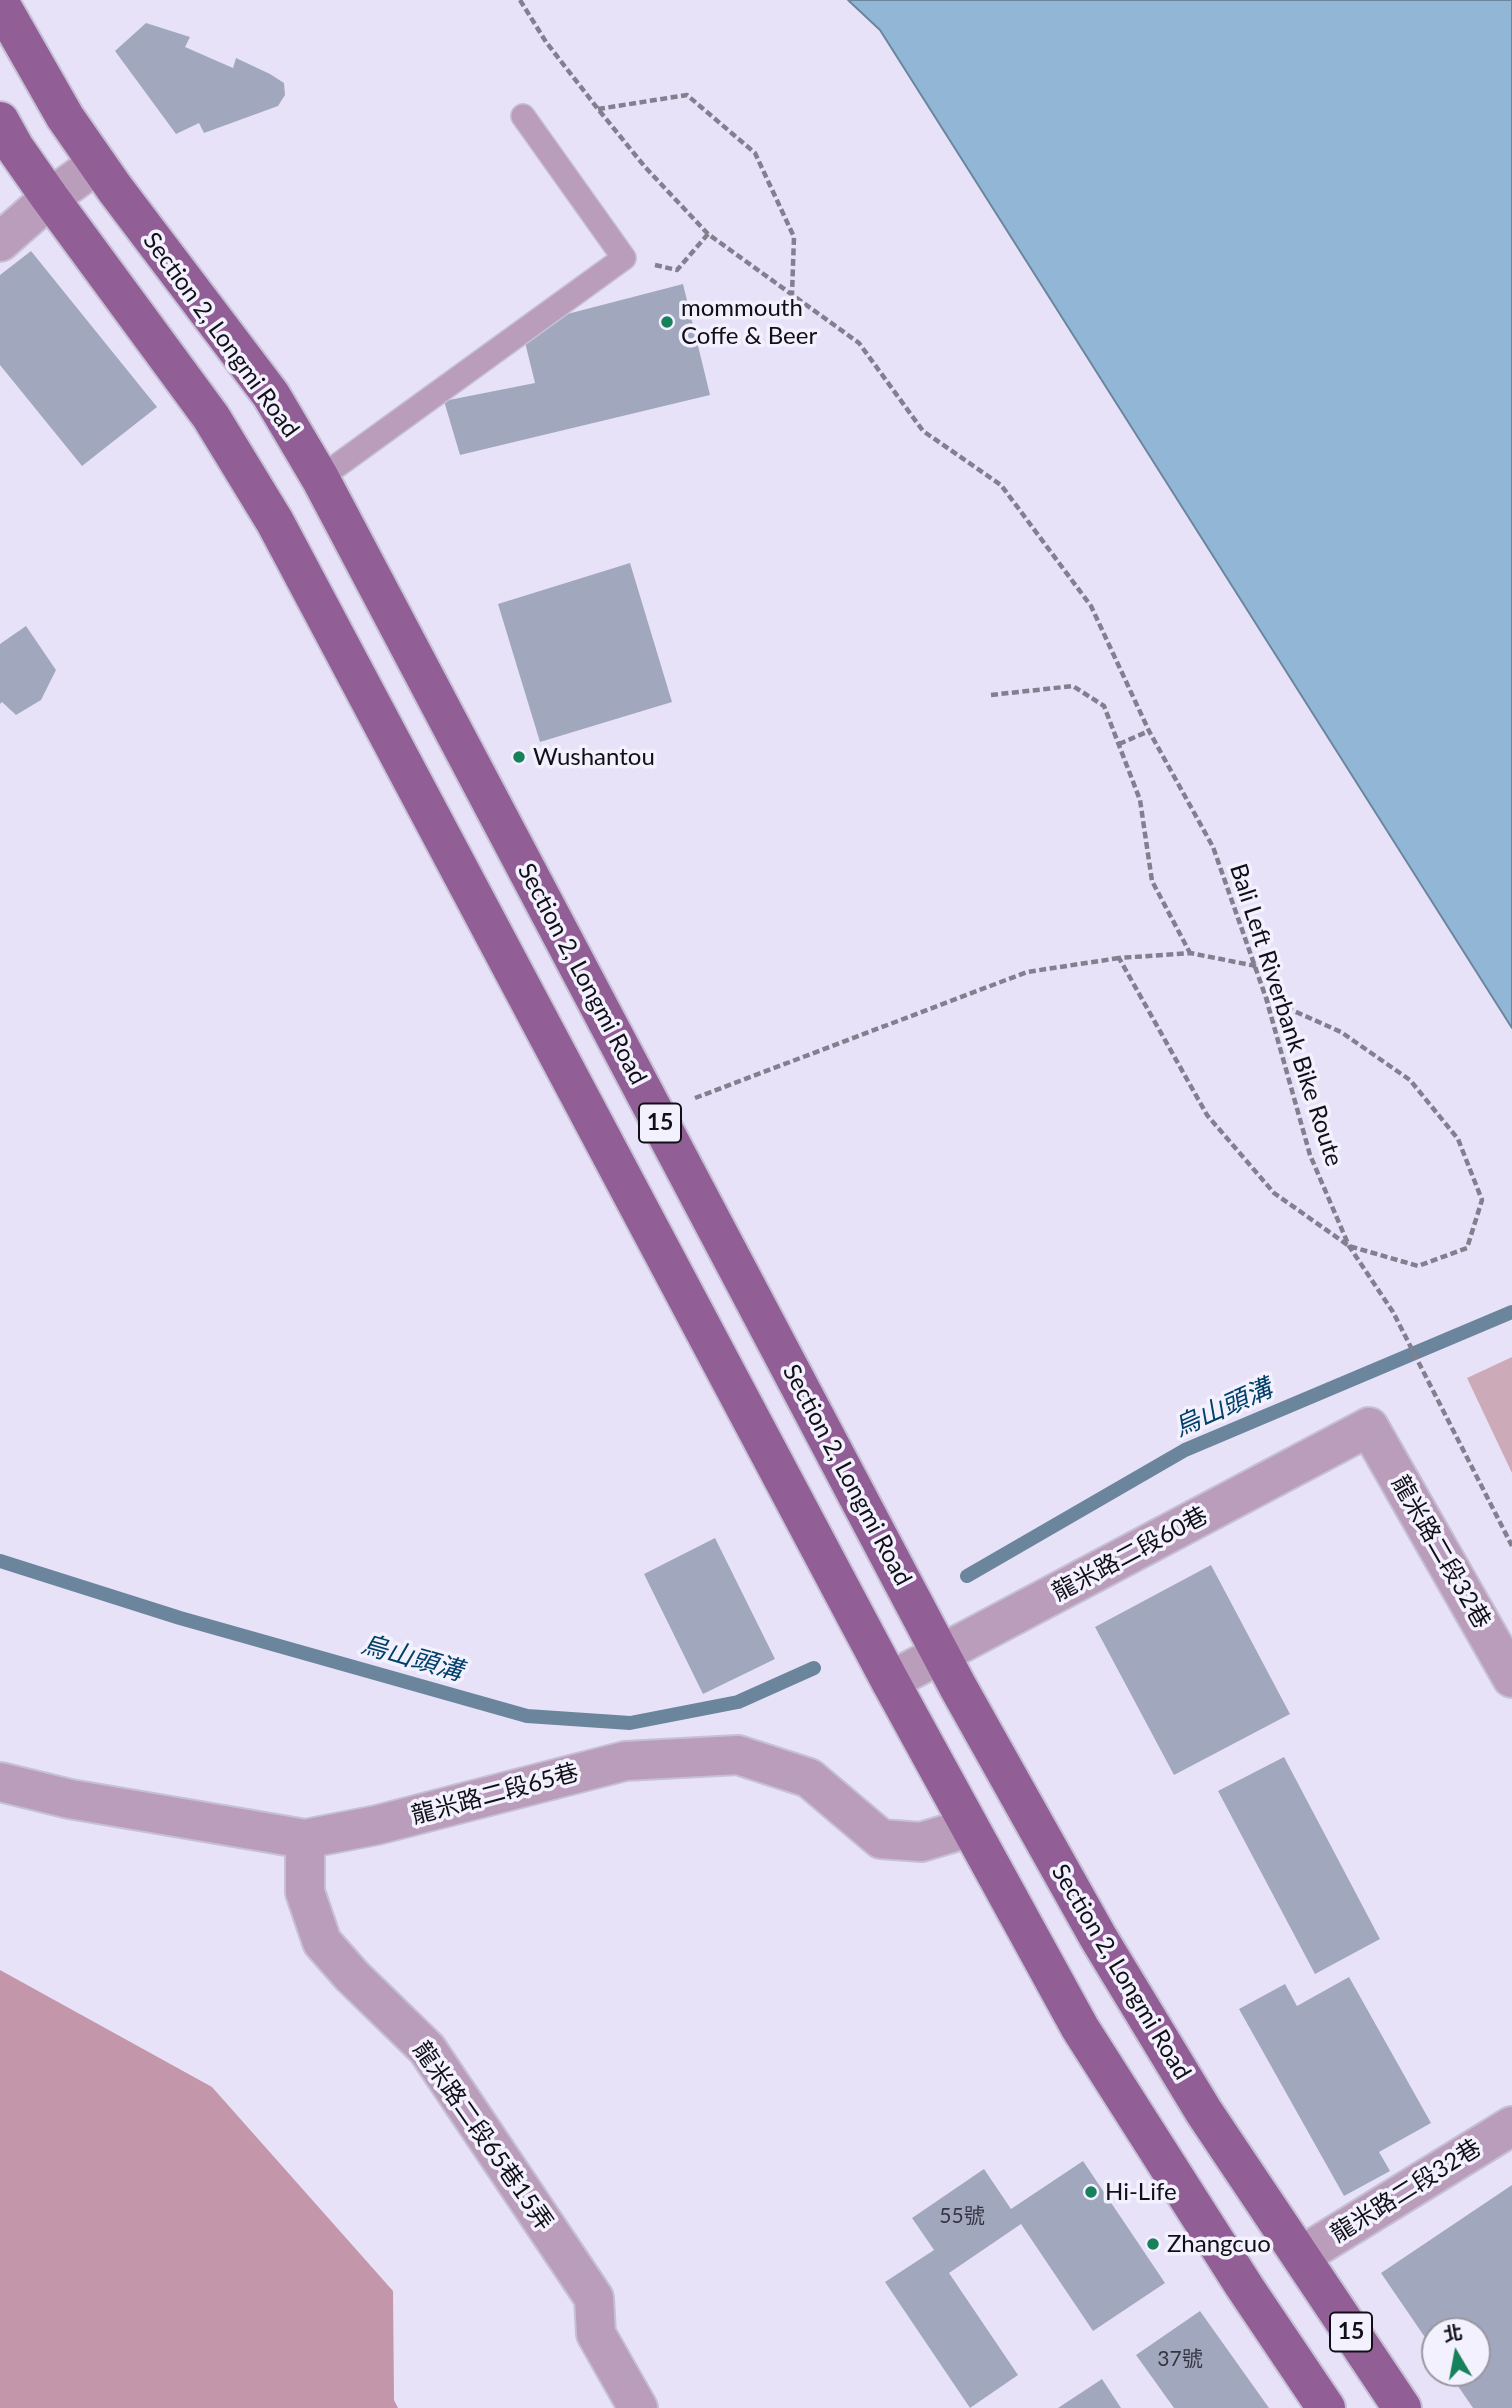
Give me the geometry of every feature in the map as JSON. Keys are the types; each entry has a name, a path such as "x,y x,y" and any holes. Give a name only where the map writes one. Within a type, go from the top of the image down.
{"main road":[{"name":"Section 2, Longmi Road","path":"0,3 65,117 97,164 271,395 320,478 941,1654 1105,1949 1204,2112 1301,2256"},
{"name":"15","path":"0,121 15,148 50,198 211,417 275,522 968,1828 1080,2028 1244,2286 1326,2408"},
{"name":"15","path":"1301,2256 1402,2408"}],"street":[{"path":"0,242 50,198 97,164"},
{"name":"龍米路二段60巷","path":"890,1681 1369,1427"},
{"name":"龍米路二段32巷","path":"1369,1427 1512,1678"},
{"name":"龍米路二段65巷","path":"0,1782 69,1798 305,1839 377,1825 625,1760 738,1755 809,1778 881,1839 921,1842 968,1828"},
{"name":"龍米路二段65巷15弄","path":"305,1839 305,1892 322,1942 352,1976 427,2049 594,2298 596,2334 638,2408"},
{"name":"龍米路二段32巷","path":"1301,2256 1512,2126"}],"lane":[{"path":"320,478 624,258 523,116"}],"path":[{"name":"Bali Left Riverbank Bike Route","path":"520,0 546,42 598,109 645,167 708,234 859,343 923,430 1001,485 1091,606 1149,732 1213,847 1256,966 1310,1155 1349,1246 1393,1312 1512,1546"},
{"path":"598,109 687,95 755,153 794,237 792,295"},
{"path":"624,258 677,270 708,234"},
{"path":"991,695 1073,686 1104,706 1140,800 1152,881 1190,953"},
{"path":"1119,744 1149,732"},
{"path":"655,1113 1027,972 1119,958 1190,953 1256,966"},
{"path":"1119,958 1207,1115 1274,1193 1349,1246 1418,1266 1467,1248 1482,1200 1458,1139 1410,1080 1342,1032 1266,998"}],"shaded area":[{"path":"1512,1357 1512,1473 1467,1378"},
{"path":"0,1970 212,2087 393,2291 394,2400 398,2408 0,2408"}],"water":[{"path":"848,0 1512,0 1512,1028 880,30"}],"building":[{"path":"146,23 190,37 185,47 233,68 236,58 270,74 284,83 285,95 278,106 204,133 199,123 176,134 115,51"},
{"path":"31,251 157,407 82,466 0,365 0,275"},
{"path":"683,284 710,395 460,455 444,401 535,383 521,326"},
{"path":"630,563 672,702 540,742 498,604"},
{"path":"26,626 56,670 41,700 16,715 2,702 0,704 0,644"},
{"path":"715,1538 775,1659 703,1694 644,1574"},
{"path":"1211,1565 1290,1714 1174,1775 1095,1627"},
{"path":"1284,1757 1380,1939 1315,1974 1218,1791"},
{"path":"1349,1977 1431,2123 1379,2152 1390,2171 1344,2196 1239,2009 1285,1984 1297,2006"},
{"path":"1083,2161 1165,2283 1093,2331 1021,2224 949,2273 1018,2375 970,2408 885,2282 934,2250 912,2218 984,2169 1011,2209"},
{"path":"1512,2185 1512,2408 1473,2408 1459,2387 1491,2387 1491,2317 1421,2317 1421,2332 1381,2273"},
{"path":"1200,2311 1269,2408 1174,2408 1136,2355"},
{"path":"1102,2379 1121,2408 1058,2408"}],"waterway":[{"name":"烏山頭溝","path":"967,1576 1185,1450 1512,1312"},
{"name":"烏山頭溝","path":"0,1561 180,1618 527,1716 630,1723 738,1702 814,1668"}],"place":[{"name":"mommouth Coffe & Beer","path":"667,322"},
{"name":"Wushantou","path":"519,757"},
{"name":"Hi-Life","path":"1091,2192"},
{"name":"Zhangcuo","path":"1153,2244"}]}
